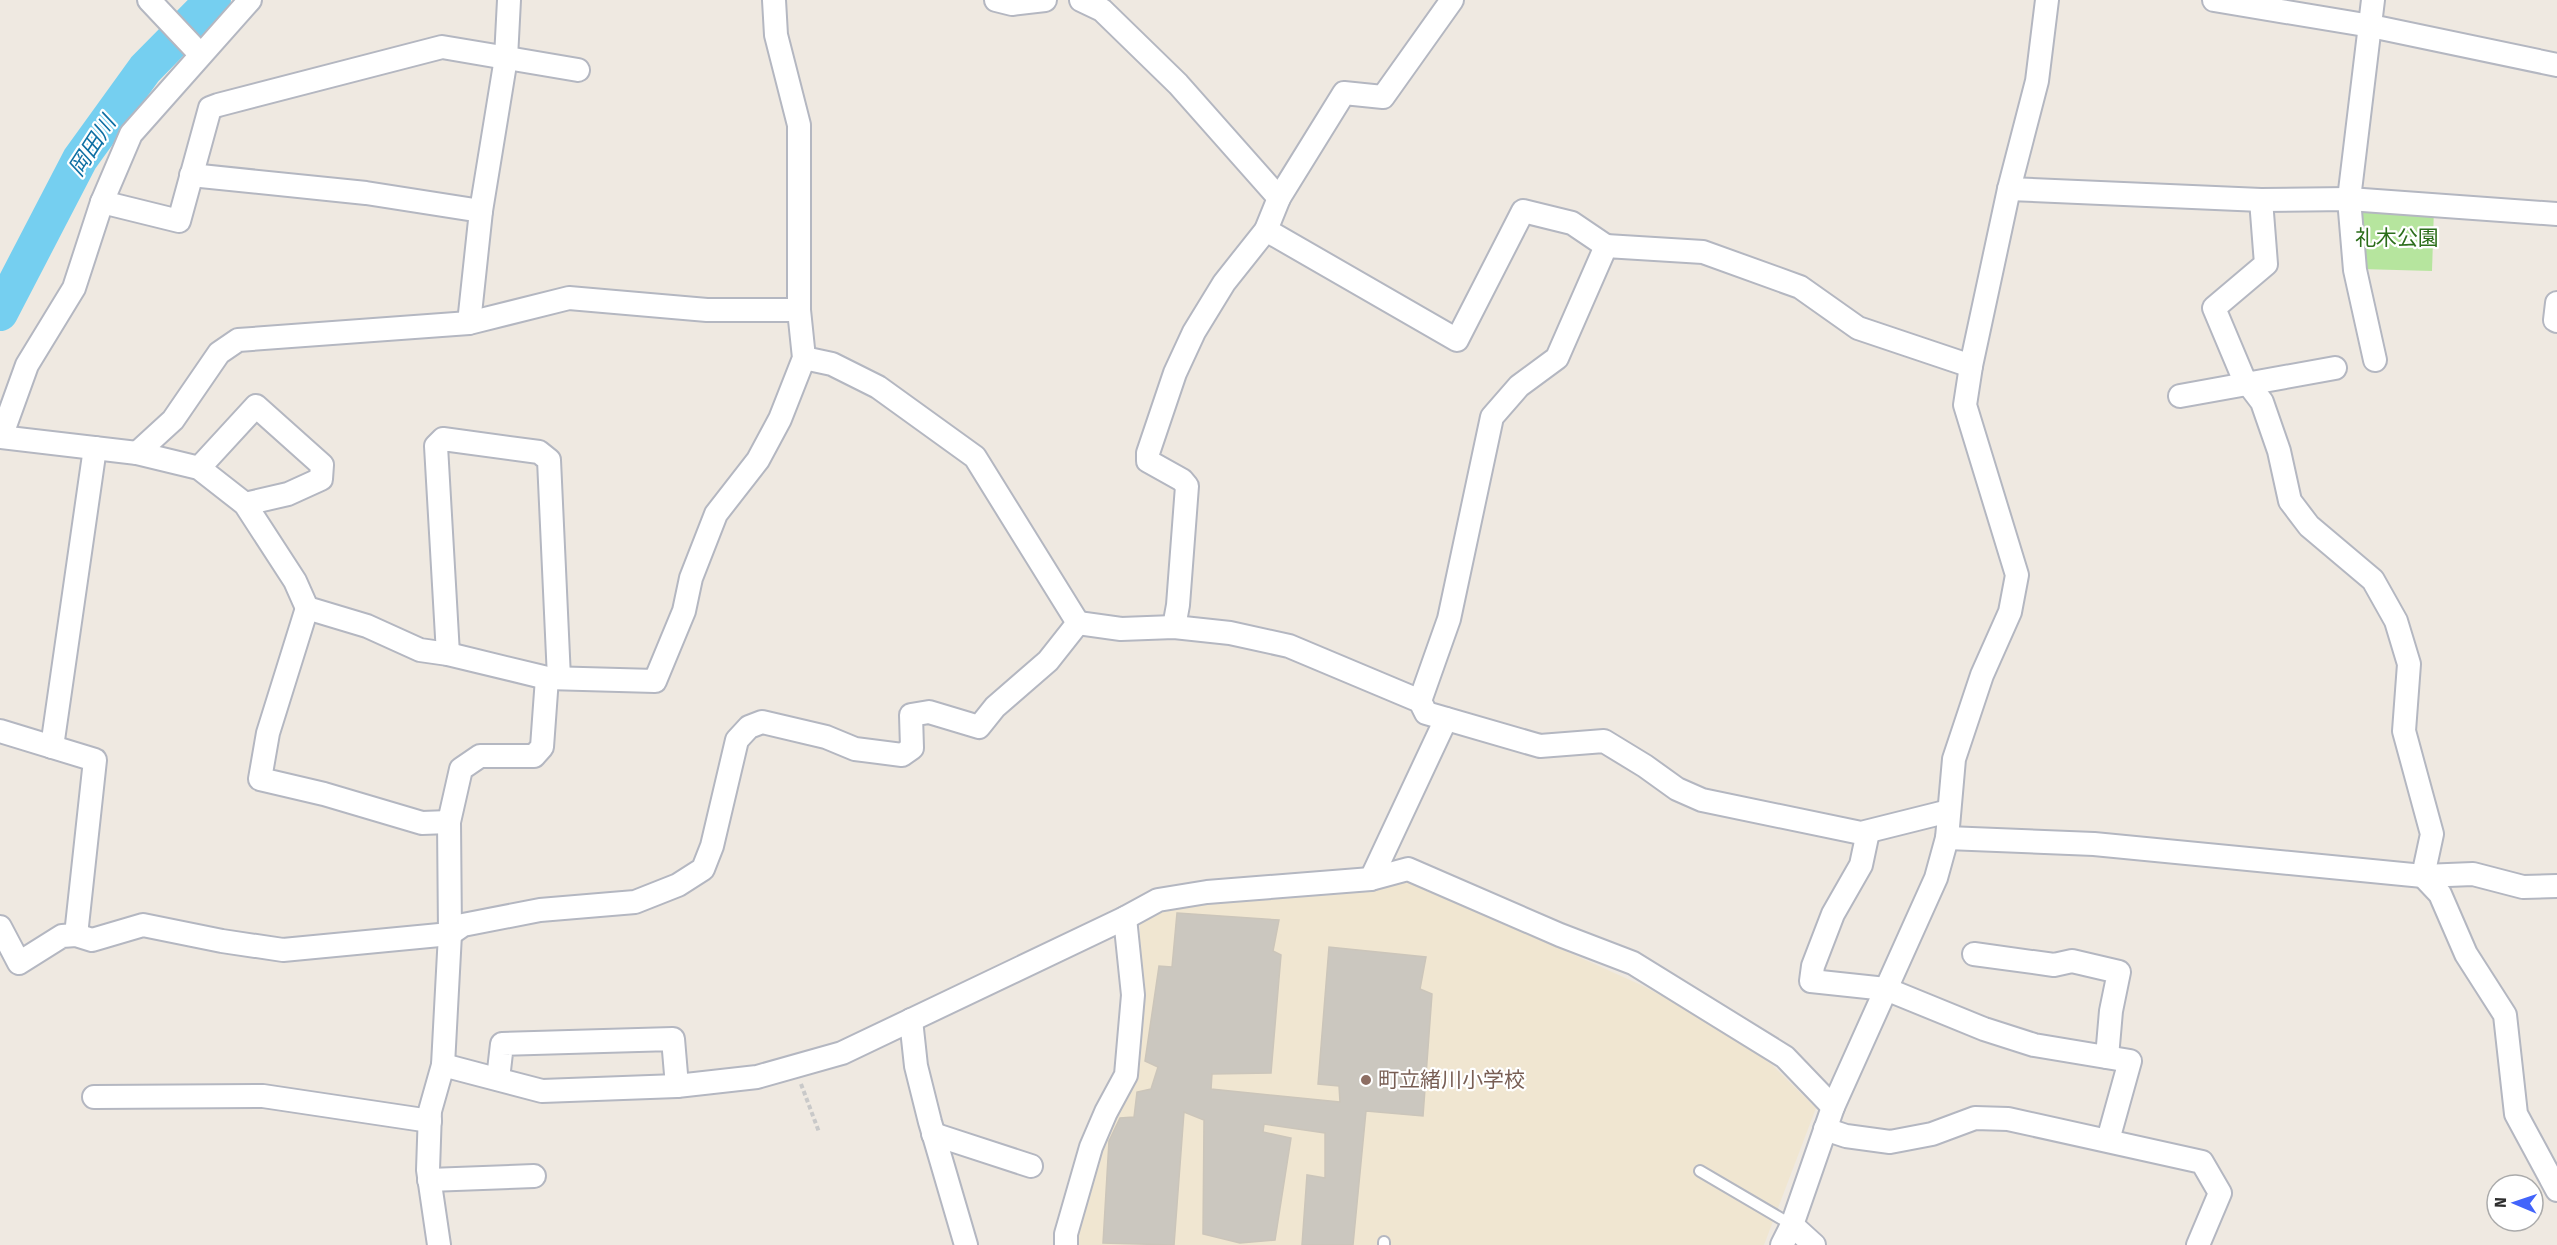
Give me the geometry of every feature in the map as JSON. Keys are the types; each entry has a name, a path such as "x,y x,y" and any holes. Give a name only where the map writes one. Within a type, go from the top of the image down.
{"street":[{"path":"250,0 131,134 102,202 74,288 27,365 1,437 136,453 199,468 245,504 295,581 307,608 268,733 260,779 324,794 422,823 449,822"},
{"path":"470,323 481,211 506,58 509,0"},
{"path":"307,608 367,626 420,650 448,654 553,678 655,681 684,611 691,578 716,514 758,460 780,419 804,358 799,309 800,124 776,35 774,0"},
{"path":"996,0 1012,4 1045,0"},
{"path":"1081,0 1102,10 1178,84 1279,198"},
{"path":"1174,627 1178,605 1187,486 1182,480 1148,462 1148,453 1175,373 1194,332 1224,283 1266,230 1279,198 1344,93 1383,97 1452,0"},
{"path":"1814,1245 1787,1235 1833,1107 1936,878 1947,838 1954,759 1982,675 2010,612 2017,575 1965,405 2008,189 2037,81 2047,0"},
{"path":"2214,0 2371,26 2557,65"},
{"path":"2373,0 2349,199 2355,270 2375,360"},
{"path":"155,6 200,54"},
{"path":"102,202 179,221 210,108 442,47 578,70"},
{"path":"191,175 366,193 481,211"},
{"path":"2008,189 2261,200 2349,199 2557,214"},
{"path":"2261,200 2266,264 2214,308 2243,377 2262,402 2279,451 2290,501 2309,526 2373,580 2396,621 2409,664 2404,731 2432,834 2423,876"},
{"path":"1266,230 1457,340 1524,212 1572,223 1606,246 1703,252 1800,287 1858,327 1971,366"},
{"path":"1420,701 1449,619 1492,417 1519,386 1557,358 1606,246"},
{"path":"136,453 173,420 219,353 238,340 470,323 569,298 707,310 799,309"},
{"path":"2557,303 2555,320 2557,321"},
{"path":"804,358 832,364 878,387 975,457 1078,622 1121,629 1174,627 1230,633 1289,646 1420,701 1426,713 1540,746 1604,741 1677,789 1702,800 1861,833 1949,811"},
{"path":"2180,396 2335,368"},
{"path":"199,468 256,406 322,465 321,479 288,494 245,504"},
{"path":"439,1245 429,1180 430,1111 443,1065 450,934 449,822 461,769 480,756 534,756 542,747 553,678 549,460 539,452 443,439 436,446 448,654"},
{"path":"52,747 95,448"},
{"path":"0,927 19,963 63,936 76,935 92,940 144,925 222,941 283,950 450,934 462,925 540,910 635,902 678,885 703,869 712,846 737,740 749,727 762,722 826,737 855,749 902,755 912,748 911,715 929,712 979,727 996,708 1048,661 1078,622"},
{"path":"1371,879 1446,719"},
{"path":"0,731 95,760 76,935"},
{"path":"1868,831 1860,865 1833,914 1812,966 1811,981 1886,989 1994,1032 2034,1045 2130,1061 2108,1140"},
{"path":"1947,838 2094,844 2423,876 2473,874 2523,887 2557,886"},
{"path":"443,1065 542,1091 677,1086 757,1077 842,1053 1125,918 1158,900 1208,892 1371,879 1408,869 1560,935 1633,963 1785,1057 1833,1107"},
{"path":"2423,876 2440,894 2466,954 2505,1015 2516,1114 2557,1190"},
{"path":"1066,1245 1066,1234 1088,1157 1106,1112 1126,1075 1133,995 1125,918"},
{"path":"1974,954 2054,965 2072,961 2119,972 2111,1011 2107,1057"},
{"path":"911,1020 916,1066 933,1134 966,1245"},
{"path":"498,1079 502,1044 673,1039 677,1086"},
{"path":"94,1097 262,1096 430,1121"},
{"path":"1825,1129 1846,1136 1890,1143 1932,1134 1975,1119 2008,1119 2202,1162 2220,1193 2198,1245"},
{"path":"933,1134 1031,1166"},
{"path":"429,1180 534,1176"}],"lane":[{"path":"1700,1170 1787,1235"}],"path":[{"path":"794,1066 819,1132"}],"shaded area":[{"path":"1408,880 1641,985 1723,1027 1772,1065 1816,1108 1764,1245 1074,1245 1099,1149 1133,1087 1140,1045 1140,924 1154,910 1164,907"}],"green space":[{"name":"礼木公園","path":"2363,205 2434,208 2432,271 2361,269"}],"building":[{"path":"1177,913 1279,920 1273,951 1281,955 1271,1073 1212,1074 1211,1089 1340,1102 1339,1086 1318,1084 1329,947 1426,957 1420,989 1432,994 1423,1116 1366,1111 1353,1245 1302,1245 1307,1175 1325,1178 1325,1133 1264,1124 1263,1132 1291,1138 1275,1240 1240,1243 1203,1234 1204,1120 1184,1112 1174,1245 1103,1243 1109,1141 1120,1118 1134,1117 1137,1092 1151,1089 1158,1067 1145,1061 1159,966 1172,967"}],"waterway":[{"name":"岡田川","path":"0,313 80,159 145,69 213,0"}],"place":[{"name":"町立緒川小学校","path":"1366,1080"}]}
